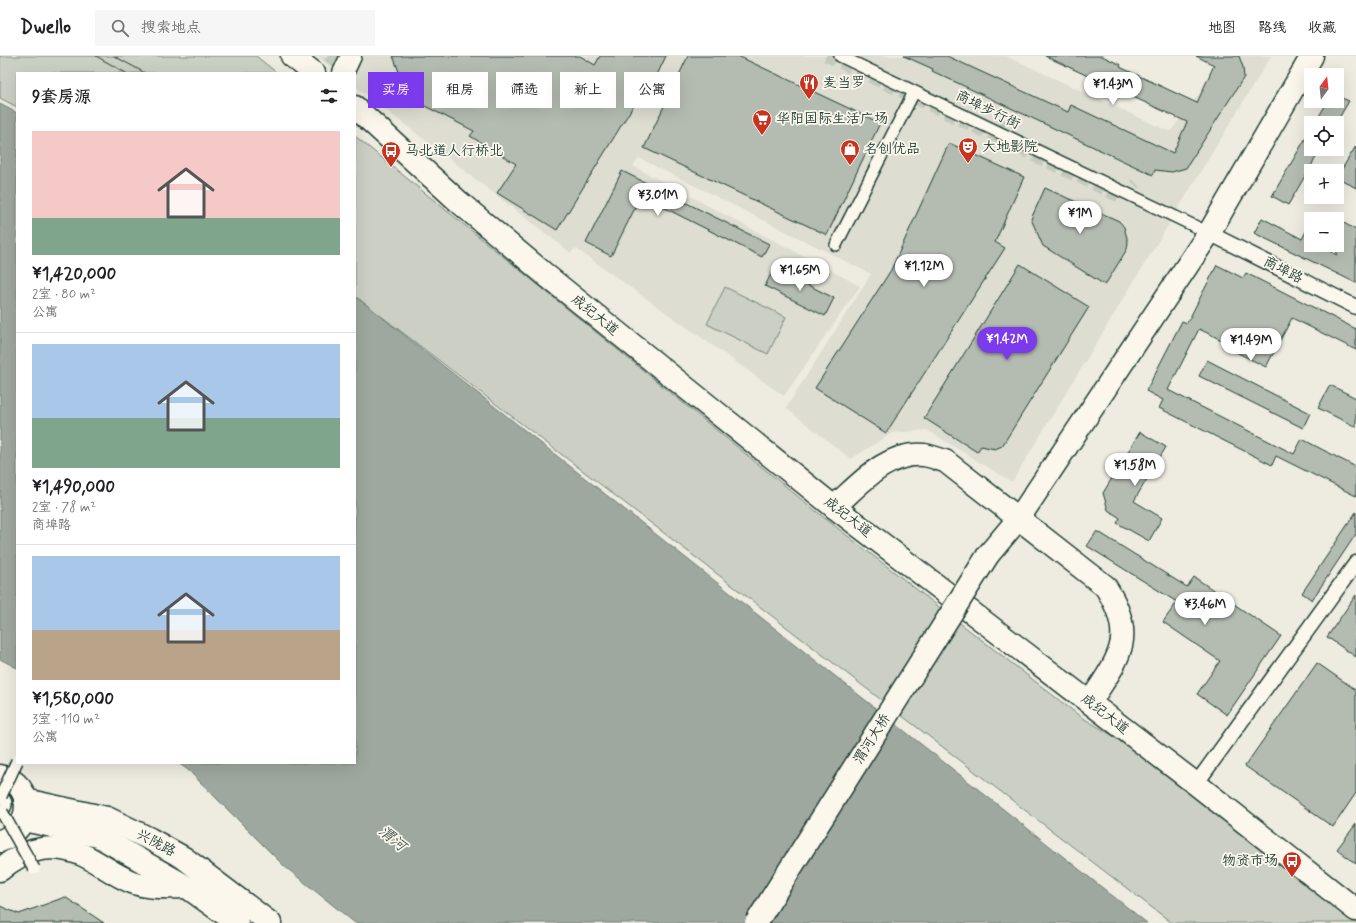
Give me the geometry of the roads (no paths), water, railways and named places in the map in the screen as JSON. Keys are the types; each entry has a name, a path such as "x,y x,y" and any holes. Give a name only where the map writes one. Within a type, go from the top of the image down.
{"main road":[{"path":"292,56 313,72"},
{"path":"338,72 340,56"},
{"path":"343,72 351,56"},
{"path":"992,558 1209,233 1312,56"},
{"name":"成纪大道","path":"356,107 459,202 547,276 834,507 1090,702 1356,910"},
{"path":"834,507 883,464 903,456 924,455 945,461 1105,586 1116,603 1122,622 1122,642 1117,661 1090,702"},
{"name":"渭河大桥","path":"756,923 992,558"},
{"name":"渭河大桥","path":"771,923 992,558"},
{"path":"0,789 14,782 21,790 25,810 15,834 0,841"},
{"name":"兴陇路","path":"25,810 98,836 186,887 237,923"},
{"name":"兴陇路","path":"25,810 107,818 150,838 184,858 270,923"},
{"path":"0,870 8,862 38,848 60,849 82,855 132,882 148,887 186,887"}],"street":[{"name":"商埠步行街","path":"840,56 1209,233"},
{"path":"836,245 914,92"},
{"name":"商埠路","path":"1209,233 1356,307"},
{"path":"1196,784 1356,563"},
{"path":"16,763 0,789 6,805 1,813 34,869"}],"water":[{"path":"0,104 16,112 16,667 0,659"},
{"name":"渭河","path":"356,297 1147,923 355,923 284,866 188,770 179,764 356,764"}],"tunnel":[{"path":"327,56 339,63 342,56"},
{"path":"826,56 1121,198 1136,183"},
{"path":"988,134 997,123 1007,119"}],"tram line":[{"path":"96,56 124,72"},
{"path":"114,56 143,72"}],"place":[{"name":"麦当罗","path":"809,100"},
{"name":"华阳国际生活广场","path":"762,136"},
{"name":"大地影院","path":"968,164"},
{"name":"名创优品","path":"850,166"},
{"name":"马北道人行桥北","path":"391,168"},
{"name":"物资市场","path":"1292,878"}]}
